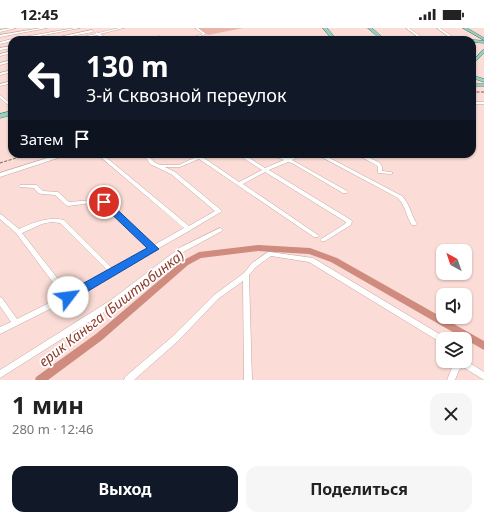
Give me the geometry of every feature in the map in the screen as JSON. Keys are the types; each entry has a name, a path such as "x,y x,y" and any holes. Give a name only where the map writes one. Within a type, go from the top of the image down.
{"main road":[{"path":"325,28 332,36"},
{"path":"370,28 379,36"},
{"path":"465,28 483,41"},
{"path":"476,60 484,51"}],"street":[{"path":"0,31 15,28"},
{"path":"32,28 41,35"},
{"path":"0,36 46,28"},
{"path":"35,36 79,28"},
{"path":"87,28 102,36"},
{"path":"89,36 122,28"},
{"path":"196,28 205,34 198,36"},
{"path":"407,28 418,36"},
{"path":"438,28 450,36"},
{"path":"67,36 92,31"},
{"path":"0,96 8,103"},
{"path":"0,175 53,158"},
{"path":"104,158 189,229"},
{"path":"0,331 68,297 220,210 173,173 156,166 149,158"},
{"path":"156,166 176,167 194,158"},
{"path":"201,158 316,236"},
{"path":"246,158 349,221 348,225 323,240"},
{"path":"282,158 345,192"},
{"path":"239,184 264,170 293,158"},
{"path":"326,158 400,197 405,203 414,224"},
{"path":"366,158 378,164 380,167 380,172 391,173"},
{"path":"22,186 36,187 38,192 42,194 56,193 69,205 101,200 154,249"},
{"path":"0,216 18,232 68,297"},
{"path":"18,232 45,222 54,220 62,221 112,272"},
{"path":"0,374 114,302 183,248 220,230"},
{"path":"128,380 175,339 216,297 246,275 254,265 270,254 309,259 436,336"},
{"path":"246,275 248,380"},
{"path":"0,300 15,324"},
{"path":"451,380 456,368"},
{"path":"471,368 484,376"}],"shaded area":[{"path":"198,28 243,28 208,35"}],"waterway":[{"name":"ерик Каньга (Биштюбинка)","path":"40,380 99,337 185,263 199,255 258,248 310,251 334,260 484,346"}],"railway":[{"path":"476,92 484,92"},
{"path":"0,163 16,158"}],"route":[{"path":"68,297 154,249 104,202"}]}
